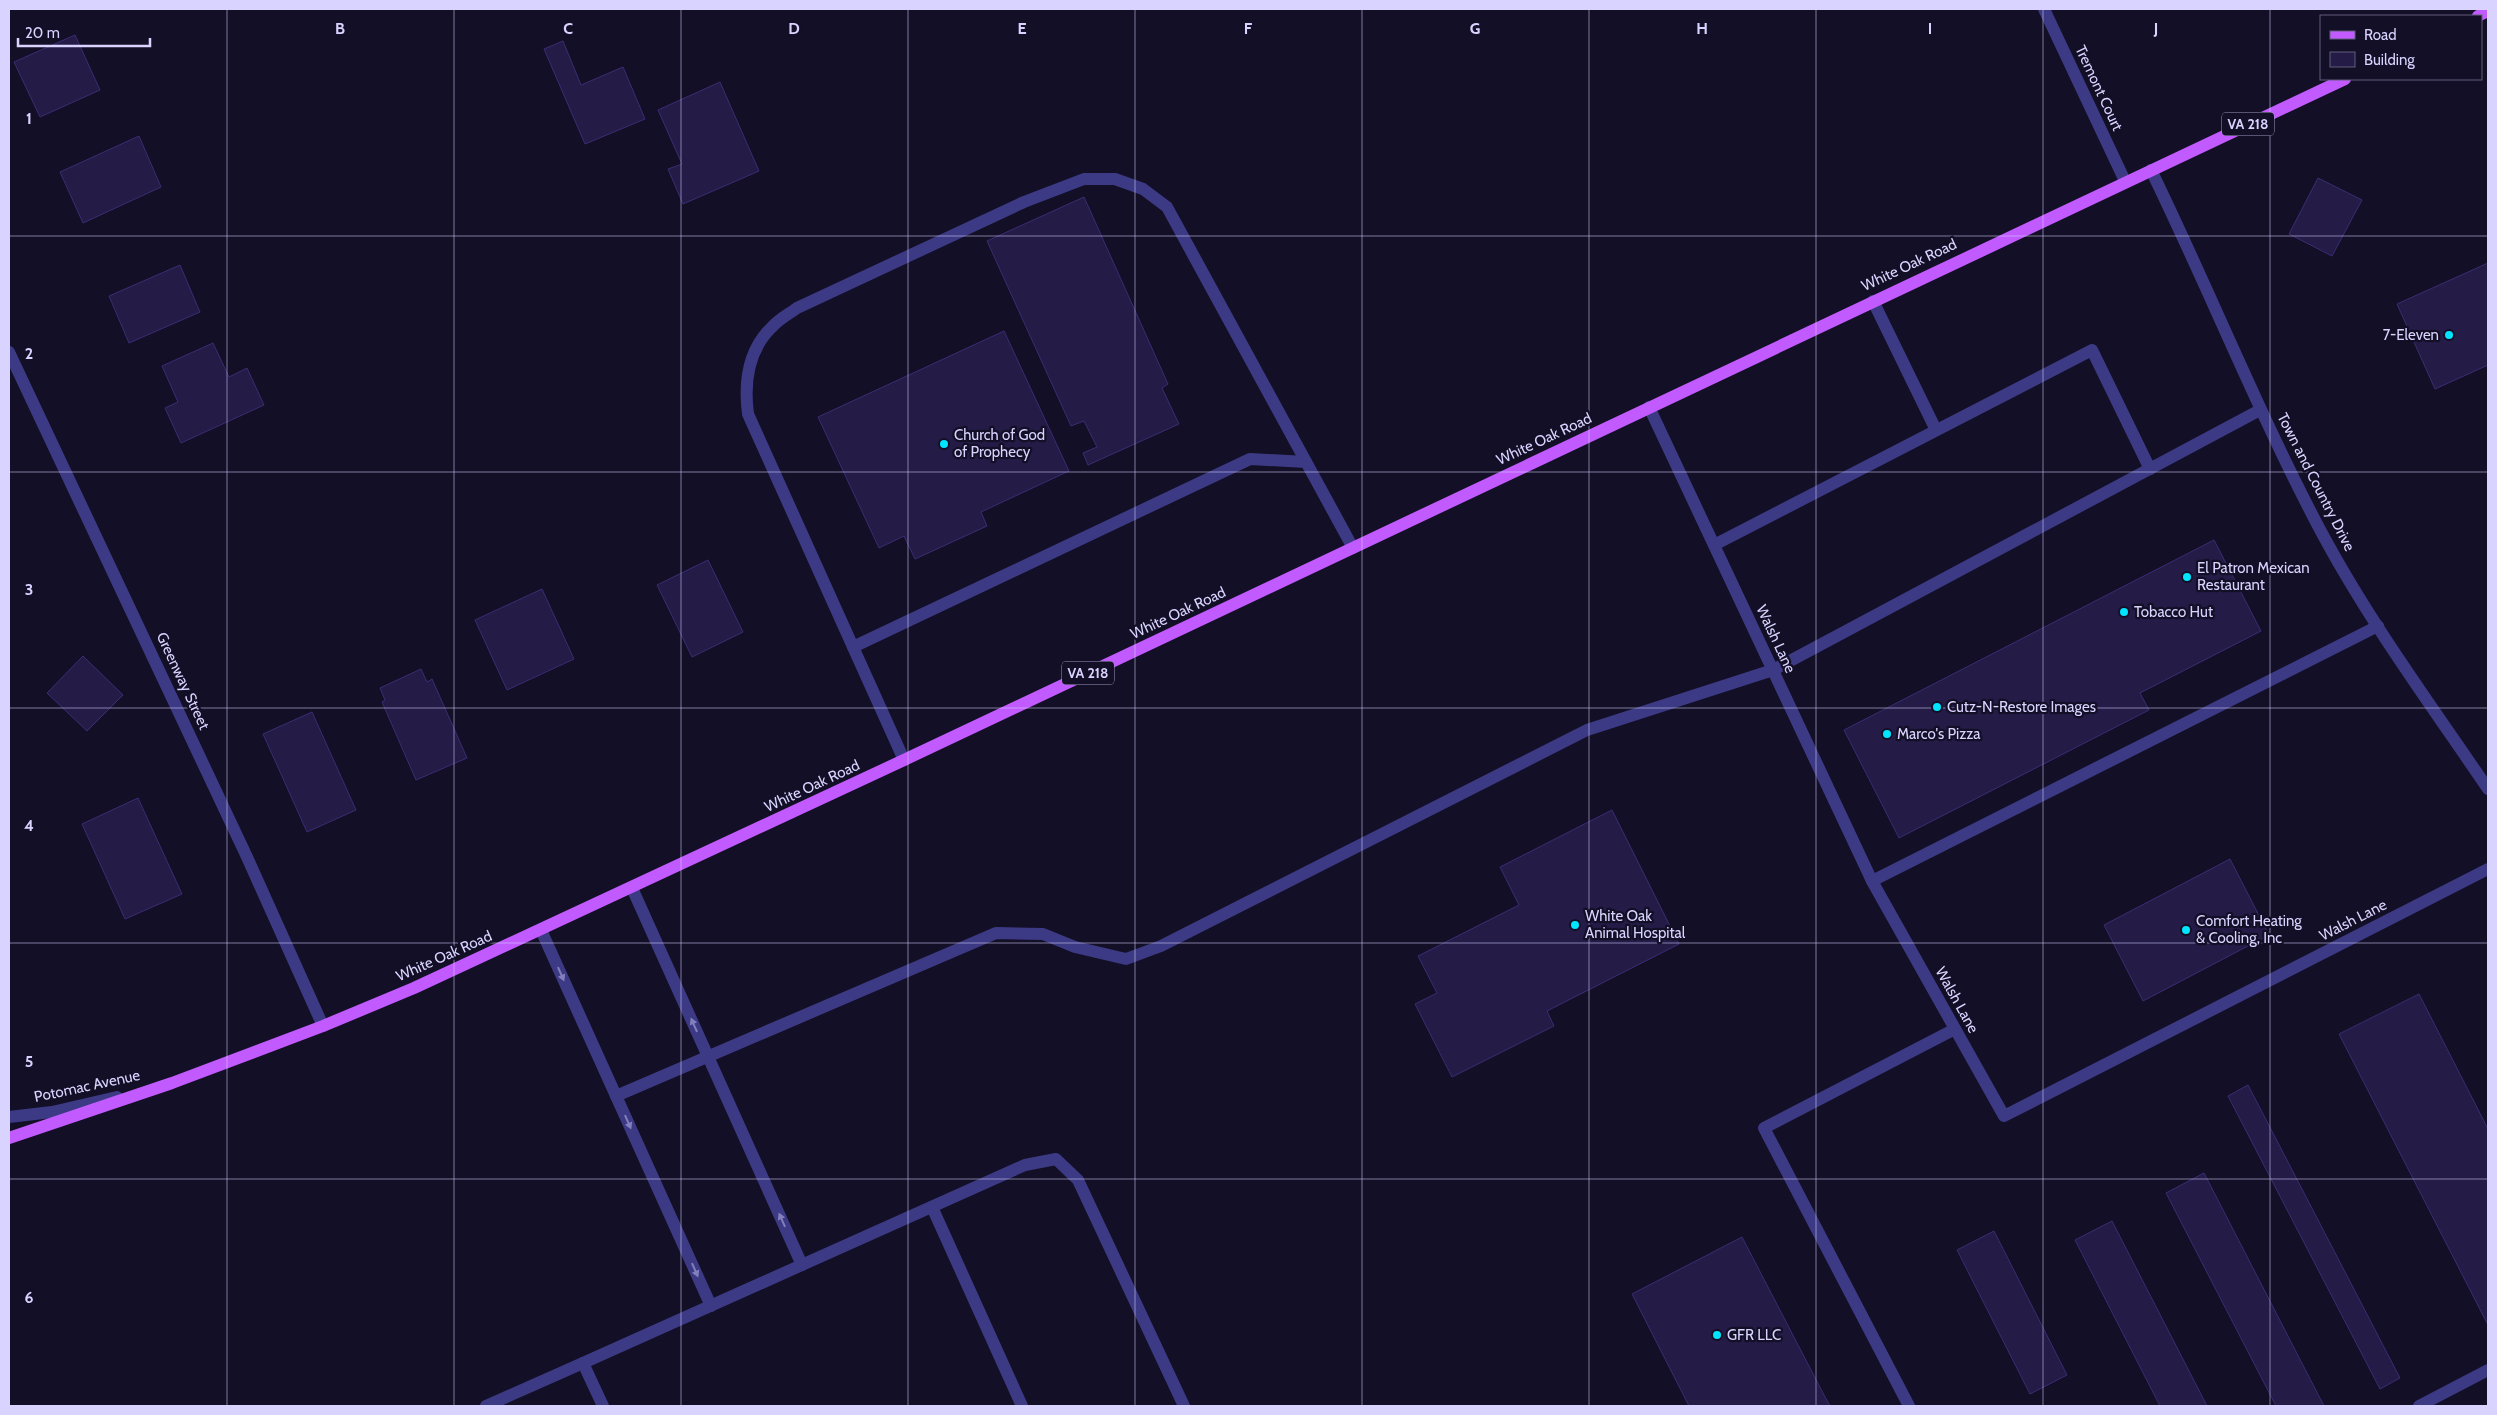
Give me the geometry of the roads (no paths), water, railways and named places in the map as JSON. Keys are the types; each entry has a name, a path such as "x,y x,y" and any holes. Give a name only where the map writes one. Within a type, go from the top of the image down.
{"main road":[{"name":"White Oak Road","path":"9,1138 172,1083 323,1026 414,988 904,760 2342,80"}],"street":[{"name":"Tremont Court","path":"2044,9 2125,182"},
{"name":"Town and Country Drive","path":"2151,170 2186,241 2260,410 2317,523 2355,592 2488,789"},
{"path":"904,760 748,414 745,389 754,352 772,326 797,308 1024,202 1084,179 1115,179 1143,189 1167,207 1353,548"},
{"path":"1872,301 1936,430"},
{"path":"1716,544 2092,350 2150,469"},
{"name":"Greenway Street","path":"9,352 248,857 323,1026"},
{"name":"Walsh Lane","path":"1649,407 1716,544 1872,881 2004,1116 2488,869"},
{"path":"616,1096 996,933 1043,934 1075,947 1126,959 1161,946 1587,730 1773,670 2260,410"},
{"path":"853,647 1250,459 1306,462"},
{"path":"1872,881 2378,626"},
{"path":"632,888 802,1265"},
{"path":"540,930 712,1306"},
{"path":"1910,1406 1764,1128 1955,1029"},
{"name":"Potomac Avenue","path":"9,1117 52,1112 172,1083"},
{"path":"486,1406 1025,1165 1056,1159 1078,1180 1184,1406"},
{"path":"932,1206 1022,1406"},
{"path":"583,1364 603,1406"},
{"path":"2419,1406 2488,1370"}],"place":[{"name":"7-Eleven","path":"2449,335"},
{"name":"Church of God of Prophecy","path":"944,444"},
{"name":"El Patron Mexican Restaurant","path":"2187,577"},
{"name":"Tobacco Hut","path":"2124,612"},
{"name":"Cutz-N-Restore Images","path":"1937,707"},
{"name":"Marco's Pizza","path":"1887,734"},
{"name":"White Oak Animal Hospital","path":"1575,925"},
{"name":"Comfort Heating & Cooling, Inc","path":"2186,930"},
{"name":"GFR LLC","path":"1717,1335"}]}
